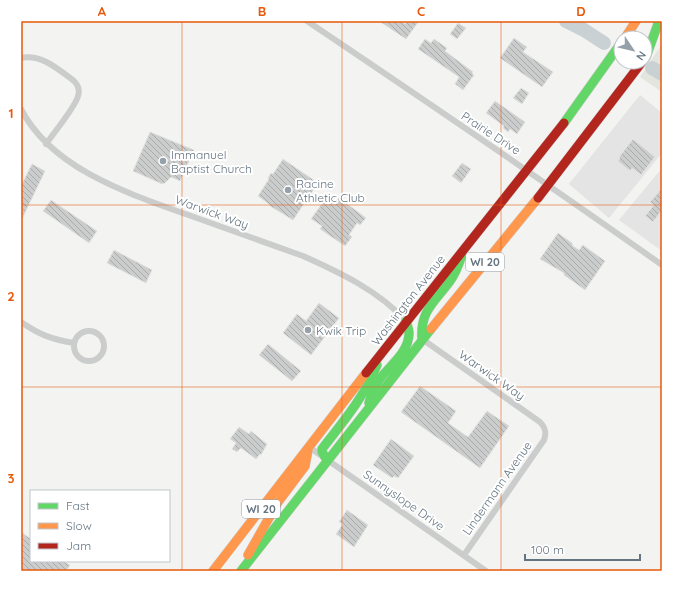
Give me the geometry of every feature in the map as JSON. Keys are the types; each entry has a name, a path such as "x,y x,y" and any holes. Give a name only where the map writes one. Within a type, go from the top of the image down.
{"main road":[{"path":"630,30 636,21"},
{"path":"653,36 659,21"},
{"path":"653,46 662,33"},
{"name":"Washington Avenue","path":"213,571 464,247 562,126 613,54"},
{"name":"WI 20","path":"240,571 422,339 548,185 636,70"},
{"path":"422,339 422,320 426,310 456,272 464,247"},
{"path":"369,407 369,397 373,390 408,345 410,328 406,321"},
{"path":"327,460 322,452 322,449 358,400 372,378 382,352"},
{"path":"240,571 278,502 302,471 309,447"}],"street":[{"name":"Prairie Drive","path":"307,21 526,169 662,265"},
{"path":"21,58 32,57 45,61 78,85 79,90 76,100 46,144"},
{"name":"Warwick Way","path":"21,111 30,125 46,144 71,163 128,193 303,256 330,268 372,292 398,311 406,321"},
{"path":"21,322 35,332 53,339 74,343"},
{"path":"92,330 100,335 104,344 104,349 98,358 88,361 79,357 75,353 74,343 78,334 92,330"},
{"name":"Warwick Way","path":"422,339 540,422 544,426 546,432"},
{"name":"Lindermann Avenue","path":"464,555 544,440 546,432"},
{"name":"Sunnyslope Drive","path":"309,447 486,571"}],"shaded area":[{"path":"660,47 662,48 662,92 640,77 645,70 653,70 653,58"},
{"path":"640,95 662,113 662,153 609,218 569,184"},
{"path":"662,168 662,251 619,220"}],"building":[{"path":"379,21 401,21 405,24 407,21 419,21 406,39"},
{"path":"458,23 466,28 457,39 450,34"},
{"path":"514,38 527,47 523,52 553,72 542,87 500,58"},
{"path":"425,39 431,43 434,39 447,48 445,51 473,72 472,73 474,75 463,90 455,84 459,77 418,49"},
{"path":"521,88 529,93 522,104 513,98"},
{"path":"495,101 525,122 517,134 510,129 508,132 503,128 504,126 486,113"},
{"name":"Immanuel Baptist Church","path":"150,132 194,150 180,181 171,177 162,184 133,171"},
{"path":"633,139 655,157 641,175 632,168 630,171 618,161 620,158 619,157"},
{"name":"Racine Athletic Club","path":"283,159 318,183 293,220 270,206 258,196 269,179 268,178 271,173 273,174"},
{"path":"462,163 471,169 461,183 452,176"},
{"path":"32,164 45,171 21,221 21,186"},
{"path":"662,188 662,210 653,222 645,216 654,205 650,202"},
{"path":"329,196 338,197 366,218 360,225 357,223 349,235 352,237 345,246 320,229 322,226 311,219"},
{"path":"51,200 97,231 89,243 43,211"},
{"path":"558,233 579,250 583,245 605,261 585,290 564,275 564,273 540,259"},
{"path":"114,250 152,270 146,283 107,263"},
{"name":"Kwik Trip","path":"319,303 339,318 311,355 283,333 297,314 306,321"},
{"name":"Kwik Trip","path":"268,344 301,371 292,381 259,355"},
{"path":"420,386 456,411 448,423 468,437 487,411 509,426 480,468 401,412"},
{"path":"239,427 249,434 251,431 267,444 261,455 260,454 256,459 241,448 237,452 232,449 236,443 230,439"},
{"path":"391,439 414,456 398,478 394,476 392,478 373,465"},
{"path":"347,510 368,525 354,547 336,534 343,524 339,522"},
{"path":"21,532 30,538 30,562 65,562 70,565 66,571 21,571"}],"waterway":[{"path":"566,21 584,30 604,43"},
{"path":"653,69 662,74"}],"traffic: fast":[{"path":"653,38 659,21"},
{"path":"564,123 613,54"},
{"path":"422,339 423,321 426,313 452,278 462,255"},
{"path":"369,403 377,383 402,354 408,341 409,333 406,321"},
{"path":"241,571 431,329"},
{"path":"327,460 322,452 322,449 360,398 377,365"}],"traffic: slow":[{"path":"630,30 636,21"},
{"path":"431,329 538,198"},
{"path":"213,571 366,373"},
{"path":"248,555 278,502 305,466 308,450"}],"traffic: jam":[{"path":"538,198 636,70"},
{"path":"366,373 564,123"}],"place":[{"name":"Immanuel Baptist Church","path":"163,161"},
{"name":"Racine Athletic Club","path":"288,190"},
{"name":"Kwik Trip","path":"308,330"}]}
